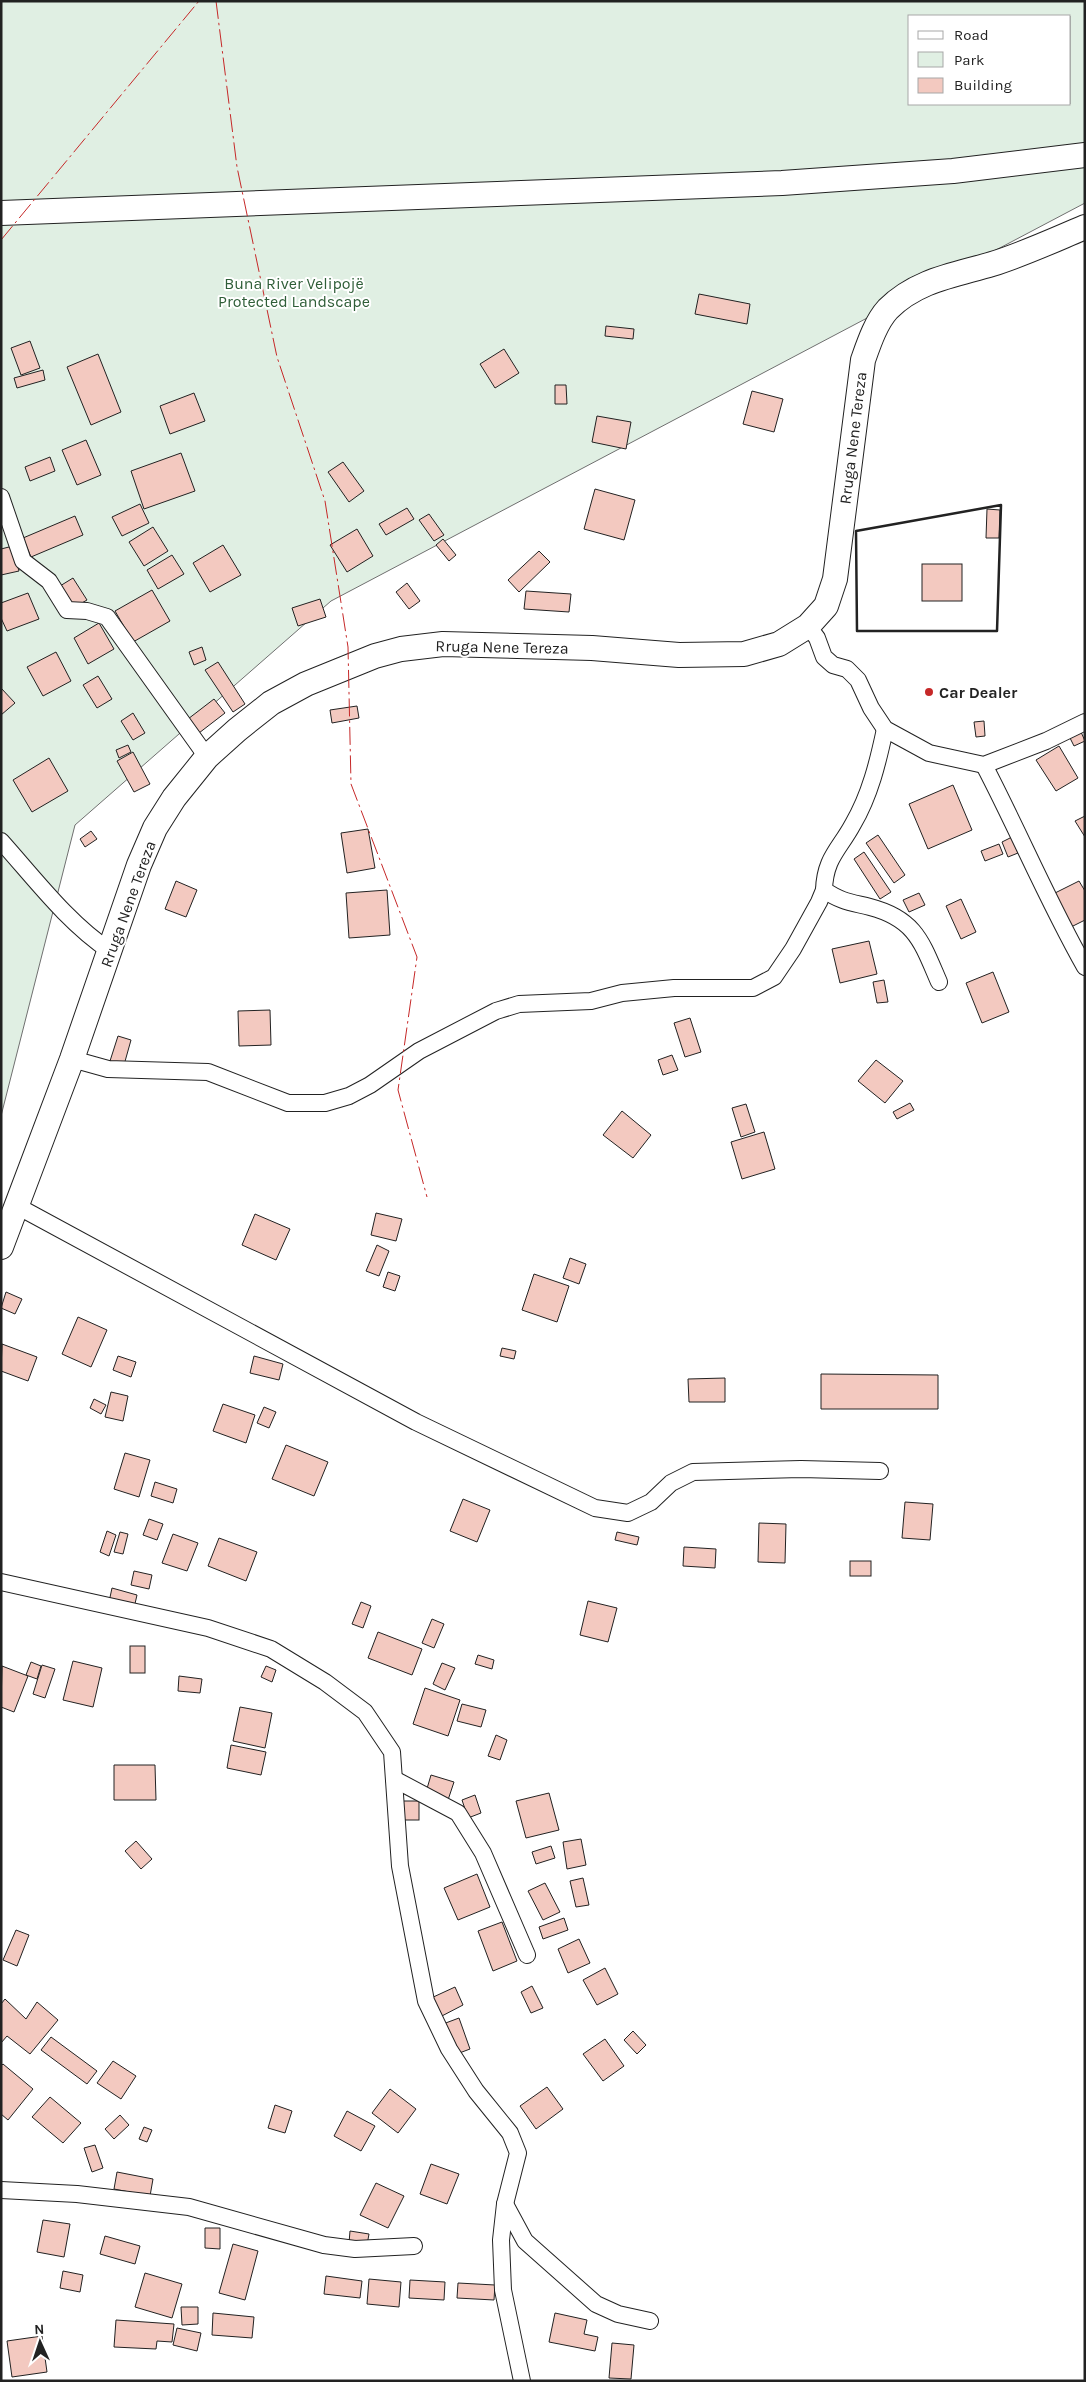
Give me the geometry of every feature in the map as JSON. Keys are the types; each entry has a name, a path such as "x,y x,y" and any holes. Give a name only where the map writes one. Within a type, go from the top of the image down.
{"street":[{"path":"1,213 782,183 953,171 1085,156"},
{"name":"Rruga Nene Tereza","path":"1,1247 72,1059 139,865 155,828 174,798 207,757 271,703 306,684 334,672 401,649 443,644 592,648 679,655 744,654 779,644 808,626 826,606 835,579 863,360 874,333 887,310 906,293 941,277 992,264 1085,227"},
{"path":"1,497 23,561 49,581 67,610 87,611 107,616 207,757"},
{"path":"808,626 817,638 824,657 833,665 846,669 858,680 871,708 885,729 929,753 984,765 1046,741 1085,722"},
{"path":"72,1059 108,1069 208,1072 288,1103 325,1103 349,1096 370,1085 419,1052 496,1011 519,1004 591,1001 622,993 674,988 753,988 774,976 792,949 824,890 824,872 853,824 870,788 885,729"},
{"path":"984,765 1065,932 1085,967"},
{"path":"1,841 71,917 110,951"},
{"path":"824,890 842,901 872,907 906,922 921,940 939,982"},
{"path":"17,1206 416,1422 595,1508 628,1513 651,1502 671,1483 694,1472 801,1469 880,1471"},
{"path":"1,1582 208,1628 271,1649 325,1682 365,1712 392,1752 400,1866 426,2001 449,2050 476,2091 510,2133 518,2153 505,2204 501,2240 503,2290 522,2381"},
{"path":"394,1780 458,1813 483,1853 527,1955"},
{"path":"1,2190 77,2194 189,2207 324,2245 355,2249 414,2246"},
{"path":"505,2204 525,2241 596,2304 618,2314 650,2321"}],"green space":[{"name":"Buna River Velipojë Protected Landscape","path":"1,1 1085,1 1085,203 331,601 75,825 1,1116"}],"building":[{"path":"699,294 750,304 747,324 695,314"},
{"path":"606,326 634,329 633,339 605,336"},
{"path":"30,341 40,368 21,375 11,348"},
{"path":"504,349 519,373 495,388 480,364"},
{"path":"98,354 121,412 91,425 67,367"},
{"path":"43,370 45,380 17,388 14,378"},
{"path":"555,385 566,385 567,404 555,404"},
{"path":"752,391 783,399 774,432 743,424"},
{"path":"194,393 205,421 170,434 160,406"},
{"path":"597,416 631,422 626,449 592,442"},
{"path":"86,440 101,475 77,485 62,450"},
{"path":"181,453 195,491 144,509 131,471"},
{"path":"50,457 55,471 30,481 25,467"},
{"path":"343,462 364,491 349,502 328,472"},
{"path":"595,489 635,500 624,540 584,529"},
{"path":"140,504 149,523 122,536 112,517"},
{"path":"407,508 414,519 386,535 379,524"},
{"path":"987,509 1000,510 999,538 986,538"},
{"path":"429,514 444,535 434,541 419,520"},
{"path":"75,516 83,535 31,557 23,538"},
{"path":"153,527 168,551 144,566 129,542"},
{"path":"357,529 373,556 347,572 330,545"},
{"path":"443,539 456,555 449,561 436,545"},
{"path":"223,545 241,575 210,592 193,563"},
{"path":"13,546 19,571 1,575 1,549"},
{"path":"539,551 550,562 519,592 508,580"},
{"path":"172,555 184,574 158,589 147,570"},
{"path":"922,564 962,564 962,601 922,601"},
{"path":"73,578 87,600 73,608 60,586"},
{"path":"407,583 420,601 409,609 396,592"},
{"path":"152,590 170,621 133,642 115,611"},
{"path":"526,591 571,594 569,612 524,609"},
{"path":"28,593 39,619 7,631 1,618 1,603"},
{"path":"320,599 326,617 298,626 292,608"},
{"path":"99,623 114,649 88,664 74,638"},
{"path":"202,647 206,660 194,665 189,652"},
{"path":"56,652 71,681 43,696 27,667"},
{"path":"218,662 245,704 233,712 205,670"},
{"path":"98,676 112,699 97,708 83,685"},
{"path":"1,688 15,703 1,715"},
{"path":"214,699 225,713 199,733 188,719"},
{"path":"357,706 359,718 332,723 330,710"},
{"path":"133,713 145,733 133,740 121,721"},
{"path":"984,721 985,736 976,737 974,722"},
{"path":"1081,732 1085,741 1074,746 1070,738"},
{"path":"128,745 131,752 119,758 116,750"},
{"path":"1059,746 1078,778 1056,791 1036,760"},
{"path":"133,752 150,784 134,792 117,761"},
{"path":"49,758 68,791 32,812 13,780"},
{"path":"953,785 972,830 928,849 909,804"},
{"path":"1085,816 1085,837 1075,821"},
{"path":"368,829 375,868 347,873 341,833"},
{"path":"91,831 97,839 85,847 80,839"},
{"path":"878,835 905,875 894,883 866,843"},
{"path":"1012,837 1018,853 1008,857 1002,842"},
{"path":"999,844 1003,854 985,861 981,851"},
{"path":"864,852 891,892 880,899 854,859"},
{"path":"176,881 197,890 186,917 165,909"},
{"path":"1079,881 1085,891 1085,920 1071,927 1053,894"},
{"path":"387,890 390,935 349,938 346,893"},
{"path":"919,893 925,905 909,912 903,900"},
{"path":"961,899 976,932 961,939 946,906"},
{"path":"869,941 877,974 840,983 832,949"},
{"path":"993,972 1009,1012 982,1023 966,983"},
{"path":"884,980 888,1002 877,1003 873,982"},
{"path":"270,1010 271,1045 239,1046 238,1011"},
{"path":"690,1018 701,1052 685,1057 674,1023"},
{"path":"118,1036 131,1040 124,1065 110,1061"},
{"path":"672,1055 678,1070 663,1075 658,1060"},
{"path":"876,1060 903,1081 885,1103 858,1081"},
{"path":"910,1103 914,1110 897,1119 893,1112"},
{"path":"746,1104 755,1132 741,1137 732,1108"},
{"path":"622,1111 651,1135 633,1158 603,1135"},
{"path":"764,1132 775,1169 742,1179 731,1142"},
{"path":"376,1213 402,1219 396,1241 371,1235"},
{"path":"255,1214 290,1229 276,1260 242,1245"},
{"path":"377,1245 389,1251 379,1276 366,1271"},
{"path":"570,1258 586,1264 579,1284 563,1278"},
{"path":"388,1272 400,1276 395,1291 383,1287"},
{"path":"534,1274 569,1286 557,1322 522,1310"},
{"path":"6,1292 22,1299 15,1314 1,1308"},
{"path":"78,1317 107,1330 91,1367 62,1354"},
{"path":"2,1344 37,1357 28,1381 1,1371"},
{"path":"502,1348 516,1351 514,1359 500,1356"},
{"path":"118,1356 136,1362 131,1377 113,1370"},
{"path":"254,1356 283,1364 279,1380 250,1373"},
{"path":"821,1374 938,1375 938,1409 821,1409"},
{"path":"725,1378 725,1402 689,1402 688,1379"},
{"path":"111,1392 128,1396 123,1421 105,1417"},
{"path":"94,1399 106,1405 101,1414 90,1408"},
{"path":"223,1404 255,1415 246,1443 213,1431"},
{"path":"264,1407 276,1412 269,1428 257,1423"},
{"path":"286,1445 328,1462 314,1496 272,1479"},
{"path":"125,1453 150,1460 139,1497 114,1489"},
{"path":"155,1482 177,1489 173,1503 151,1496"},
{"path":"463,1499 490,1510 477,1542 450,1531"},
{"path":"905,1502 933,1504 930,1540 902,1538"},
{"path":"149,1519 163,1524 157,1540 143,1535"},
{"path":"759,1523 786,1524 785,1563 758,1562"},
{"path":"107,1531 116,1535 109,1556 100,1552"},
{"path":"120,1532 128,1534 123,1554 114,1552"},
{"path":"617,1532 639,1537 637,1545 615,1540"},
{"path":"173,1534 198,1543 187,1571 162,1563"},
{"path":"219,1538 257,1552 246,1581 208,1566"},
{"path":"684,1547 716,1549 715,1568 683,1566"},
{"path":"850,1561 871,1561 871,1576 850,1576"},
{"path":"134,1571 152,1575 149,1589 131,1585"},
{"path":"112,1588 137,1595 134,1608 109,1602"},
{"path":"588,1601 617,1608 608,1642 580,1635"},
{"path":"361,1602 371,1606 363,1628 352,1624"},
{"path":"432,1619 444,1624 434,1648 422,1643"},
{"path":"378,1632 422,1649 412,1675 368,1658"},
{"path":"130,1646 145,1646 145,1673 130,1673"},
{"path":"478,1655 494,1660 492,1669 475,1664"},
{"path":"73,1661 102,1668 93,1707 63,1700"},
{"path":"31,1662 41,1666 37,1679 26,1675"},
{"path":"442,1663 455,1668 445,1690 433,1684"},
{"path":"42,1665 55,1669 45,1698 33,1694"},
{"path":"2,1666 28,1676 14,1712 1,1707"},
{"path":"266,1666 276,1670 272,1682 261,1677"},
{"path":"179,1676 202,1679 200,1693 178,1691"},
{"path":"425,1688 460,1700 448,1736 413,1724"},
{"path":"462,1704 486,1710 481,1727 457,1721"},
{"path":"240,1707 272,1713 265,1748 233,1741"},
{"path":"496,1735 507,1740 500,1760 488,1756"},
{"path":"231,1745 266,1752 261,1775 227,1768"},
{"path":"114,1765 155,1765 156,1800 114,1800"},
{"path":"431,1775 454,1782 448,1800 426,1792"},
{"path":"549,1793 559,1830 526,1838 516,1801"},
{"path":"475,1795 481,1813 468,1818 462,1800"},
{"path":"400,1801 419,1801 419,1820 400,1820"},
{"path":"581,1839 586,1865 567,1869 563,1842"},
{"path":"136,1841 152,1859 141,1869 125,1851"},
{"path":"551,1846 555,1858 536,1864 532,1852"},
{"path":"477,1874 490,1907 458,1920 444,1888"},
{"path":"583,1878 589,1905 576,1907 570,1881"},
{"path":"545,1883 560,1912 543,1920 528,1891"},
{"path":"564,1918 568,1930 543,1939 539,1927"},
{"path":"502,1922 517,1961 493,1971 478,1931"},
{"path":"16,1930 29,1935 17,1966 3,1960"},
{"path":"579,1939 590,1963 568,1973 558,1949"},
{"path":"605,1968 618,1994 597,2005 583,1980"},
{"path":"532,1986 543,2008 531,2013 521,1992"},
{"path":"455,1987 463,2005 438,2018 429,1999"},
{"path":"5,1999 26,2019 37,2002 58,2020 30,2054 7,2036 1,2043 1,2004"},
{"path":"459,2018 470,2049 454,2055 443,2024"},
{"path":"633,2031 646,2045 637,2054 624,2040"},
{"path":"51,2037 97,2071 87,2084 41,2050"},
{"path":"605,2039 624,2066 603,2081 583,2054"},
{"path":"113,2061 136,2076 121,2099 97,2083"},
{"path":"3,2064 33,2089 8,2120 1,2114 1,2066"},
{"path":"547,2087 563,2109 536,2129 520,2106"},
{"path":"390,2089 416,2109 398,2133 372,2113"},
{"path":"50,2097 81,2123 63,2143 32,2117"},
{"path":"275,2105 292,2111 285,2133 268,2128"},
{"path":"347,2111 375,2126 361,2151 334,2136"},
{"path":"120,2115 129,2125 114,2139 105,2129"},
{"path":"144,2127 152,2130 147,2142 139,2139"},
{"path":"95,2145 103,2168 92,2172 84,2148"},
{"path":"431,2164 459,2174 447,2204 420,2194"},
{"path":"117,2172 153,2179 150,2196 114,2189"},
{"path":"376,2183 404,2196 388,2228 360,2215"},
{"path":"43,2220 70,2224 64,2257 37,2252"},
{"path":"205,2228 220,2228 220,2249 205,2248"},
{"path":"350,2231 369,2234 367,2245 349,2243"},
{"path":"105,2236 140,2246 135,2264 100,2254"},
{"path":"233,2244 258,2251 245,2300 219,2293"},
{"path":"63,2271 83,2275 80,2292 60,2288"},
{"path":"145,2273 182,2284 172,2318 135,2307"},
{"path":"326,2276 362,2281 360,2298 324,2294"},
{"path":"369,2279 401,2282 399,2307 367,2304"},
{"path":"410,2280 445,2282 444,2300 409,2298"},
{"path":"458,2283 495,2285 494,2300 457,2298"},
{"path":"181,2307 198,2307 198,2324 182,2325"},
{"path":"213,2313 254,2317 252,2338 212,2335"},
{"path":"555,2313 587,2320 584,2334 598,2337 595,2351 549,2342"},
{"path":"116,2320 174,2324 172,2342 157,2341 156,2349 114,2347"},
{"path":"177,2328 201,2333 197,2351 173,2345"},
{"path":"42,2336 47,2372 12,2377 7,2341"},
{"path":"612,2343 634,2345 631,2379 609,2378"}],"wall":[{"path":"1001,505 997,631 857,631 856,531 1001,505"}],"power":[{"path":"1,240 199,1"},
{"path":"216,1 237,167 277,357 325,501 348,647 351,784 417,957 398,1090 427,1197"}],"place":[{"name":"Car Dealer","path":"929,692"}]}
